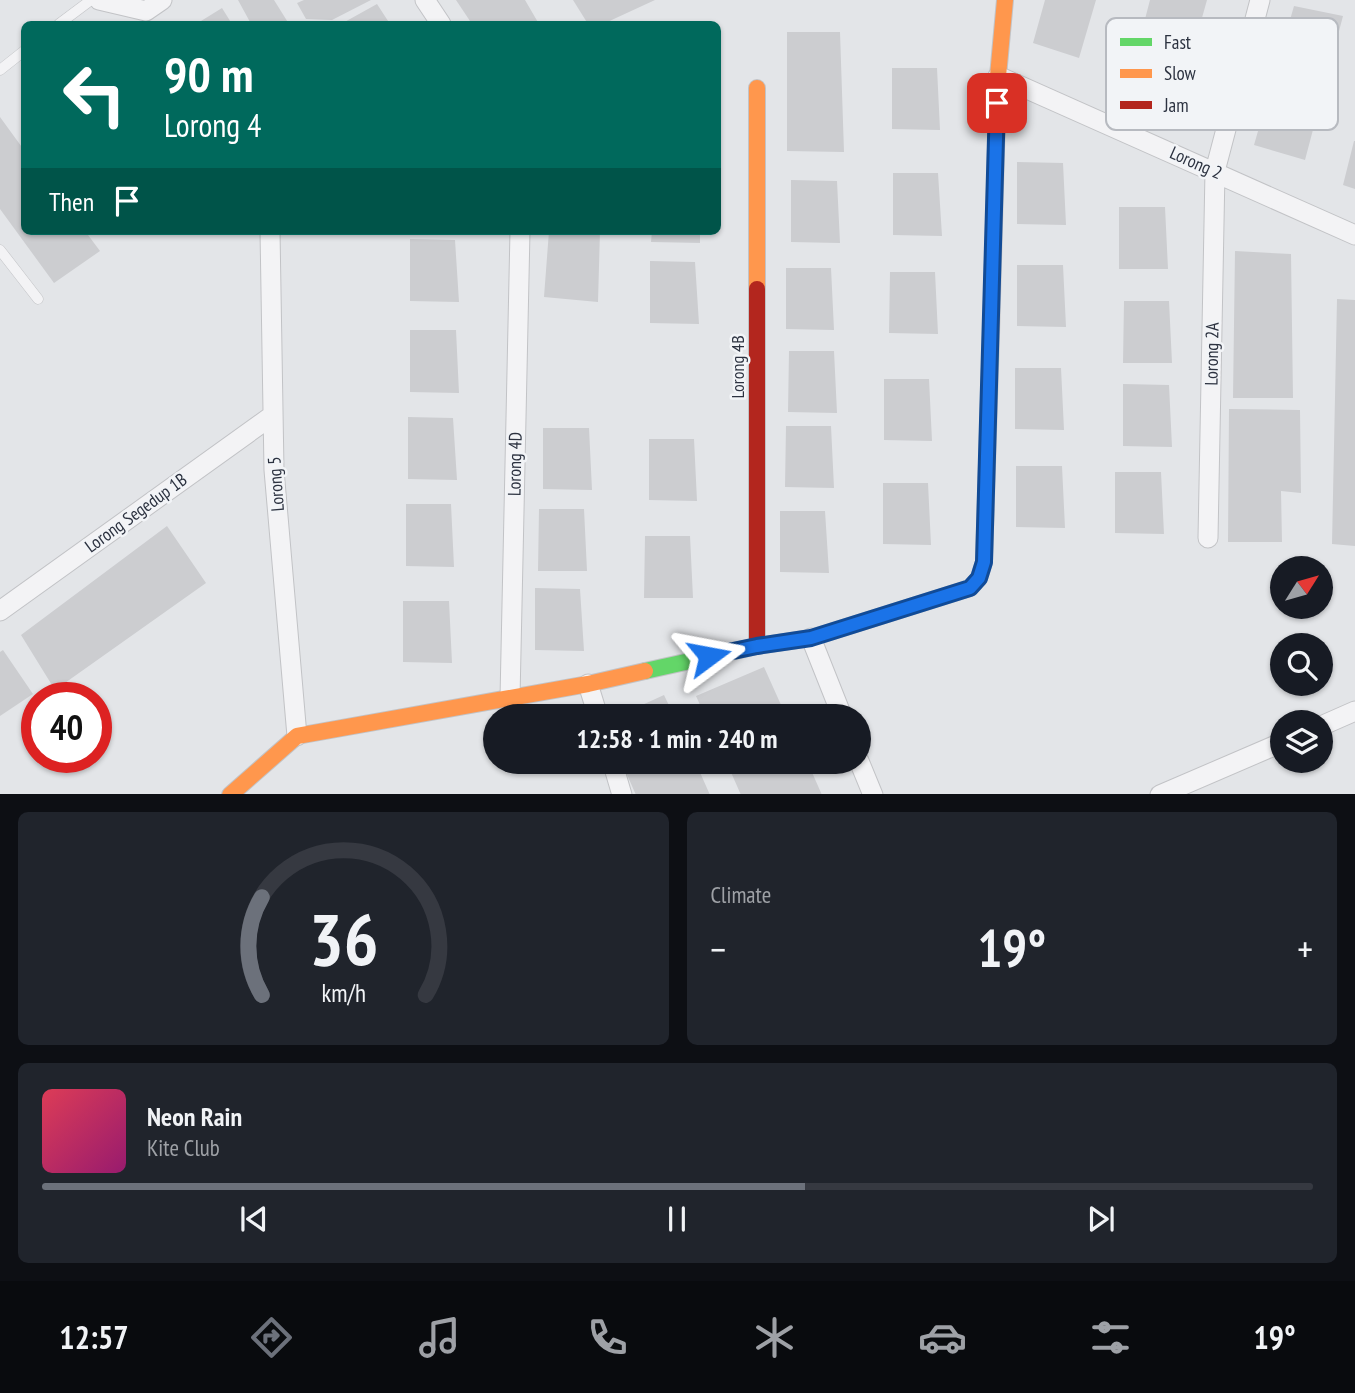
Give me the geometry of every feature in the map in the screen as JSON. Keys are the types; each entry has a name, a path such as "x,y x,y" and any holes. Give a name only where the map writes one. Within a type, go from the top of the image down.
{"street":[{"path":"99,0 155,12"},
{"path":"425,0 439,21"},
{"path":"230,794 297,736 588,684 757,646 811,638 970,588 979,578 984,562 998,76 1005,0"},
{"name":"Lorong 2A","path":"1255,18 1260,0"},
{"name":"Lorong 2","path":"998,76 1106,123"},
{"name":"Lorong 4B","path":"757,88 757,646"},
{"name":"Lorong 2","path":"1121,130 1355,235"},
{"name":"Lorong 2A","path":"1208,538 1215,171 1226,130"},
{"name":"Lorong 5","path":"270,235 274,470 297,736"},
{"name":"Lorong 4D","path":"510,698 520,235"},
{"name":"Lorong Segedup 1B","path":"0,611 273,415"},
{"path":"811,638 837,704"},
{"path":"588,684 594,704"},
{"path":"1333,721 1355,711"},
{"path":"1160,794 1270,747"},
{"path":"616,774 622,794"},
{"path":"865,774 873,794"}],"lane":[{"path":"63,21 91,0"},
{"path":"0,70 21,53"},
{"path":"0,250 38,299"}],"building":[{"path":"238,0 274,0 287,21 249,21"},
{"path":"304,0 371,0 332,20 306,19 297,3"},
{"path":"456,0 525,0 537,21 470,21"},
{"path":"573,0 655,0 610,21 586,21"},
{"path":"1045,0 1096,0 1079,58 1033,43"},
{"path":"1150,0 1207,0 1202,18 1145,18"},
{"path":"377,4 388,21 346,21"},
{"path":"1294,6 1343,16 1338,35 1338,18 1291,18"},
{"path":"222,8 230,21 201,21"},
{"path":"787,32 840,32 844,152 787,151"},
{"path":"892,68 937,68 940,130 892,129"},
{"path":"0,117 21,146 21,235 88,235 100,251 54,283 0,209"},
{"path":"1258,130 1313,130 1305,160 1254,145"},
{"path":"1355,141 1355,189 1343,185"},
{"path":"1017,162 1063,163 1066,225 1017,224"},
{"path":"893,173 938,173 942,236 893,235"},
{"path":"791,180 837,181 840,243 791,242"},
{"path":"1119,207 1165,207 1168,269 1119,269"},
{"path":"549,235 600,235 598,302 544,297"},
{"path":"652,235 700,235 700,243 651,242"},
{"path":"410,239 455,240 459,302 410,301"},
{"path":"1235,251 1291,254 1293,398 1233,398"},
{"path":"650,261 695,262 699,324 650,323"},
{"path":"1017,265 1063,265 1066,327 1017,326"},
{"path":"786,268 831,268 834,330 786,329"},
{"path":"890,272 935,272 938,334 889,333"},
{"path":"1337,299 1355,300 1355,546 1332,544"},
{"path":"1124,301 1169,301 1172,363 1123,363"},
{"path":"410,330 456,330 459,393 410,392"},
{"path":"789,351 834,351 837,413 788,412"},
{"path":"1015,368 1061,368 1064,430 1015,429"},
{"path":"884,379 929,379 932,441 884,440"},
{"path":"1123,384 1169,385 1172,447 1123,446"},
{"path":"1229,409 1300,410 1301,493 1281,491 1282,542 1228,542"},
{"path":"408,417 453,418 457,480 408,479"},
{"path":"786,426 831,426 834,488 785,487"},
{"path":"543,428 589,428 592,490 543,489"},
{"path":"649,439 694,439 697,501 649,500"},
{"path":"1016,466 1062,466 1065,528 1016,527"},
{"path":"1115,472 1161,472 1164,534 1115,533"},
{"path":"883,483 928,483 931,545 883,544"},
{"path":"406,504 451,504 454,567 406,566"},
{"path":"539,509 584,509 587,571 538,571"},
{"path":"780,511 825,511 829,573 780,572"},
{"path":"167,526 206,583 66,682 50,682 21,635"},
{"path":"645,536 690,536 693,598 644,598"},
{"path":"535,588 580,589 584,651 535,650"},
{"path":"403,601 449,601 452,663 403,662"},
{"path":"3,650 25,682 21,682 21,702 0,716 0,652"},
{"path":"764,667 781,704 700,704 696,696"},
{"path":"664,695 668,704 644,704"},
{"path":"627,774 701,774 710,794 636,794"},
{"path":"732,774 813,774 822,794 741,794"}],"traffic: fast":[{"path":"645,671 757,646 811,638 970,588 979,578 984,562 991,335"}],"traffic: slow":[{"path":"991,335 998,76 1005,0"},
{"path":"757,88 757,289"},
{"path":"231,794 297,736 588,684 645,671"}],"traffic: jam":[{"path":"757,289 757,646"}],"route":[{"path":"709,656 811,638 970,588 979,578 984,562 997,103"}]}
